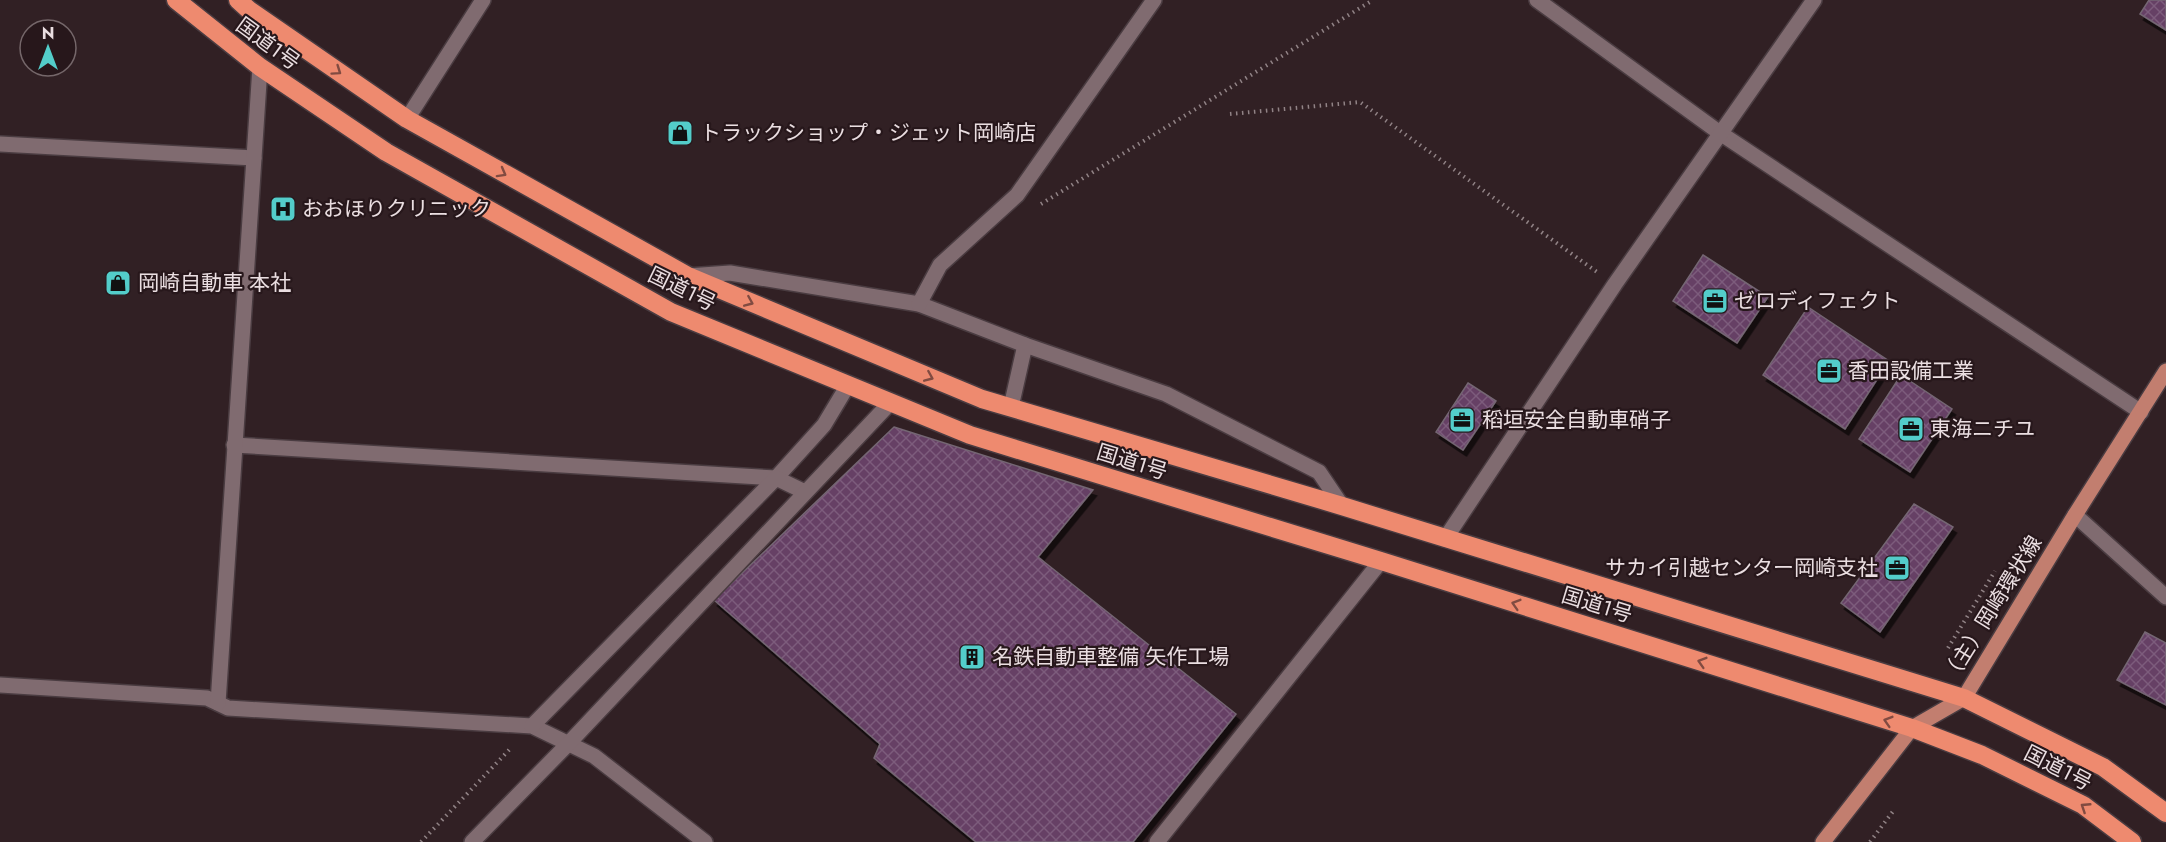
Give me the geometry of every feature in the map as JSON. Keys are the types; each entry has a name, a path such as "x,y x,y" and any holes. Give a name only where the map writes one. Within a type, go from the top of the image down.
{"highway":[{"name":"国道1号","path":"176,0 260,67 386,152 671,312 970,435 1912,728 1982,755 2083,805 2132,842"},
{"name":"国道1号","path":"238,0 249,10 407,119 688,276 982,399 1342,506 1964,698 2103,767 2166,813"}],"main road":[{"name":"（主）岡崎環状線","path":"1823,842 1912,728 1964,698 2166,370"}],"street":[{"path":"407,119 483,0"},
{"path":"919,304 940,265 1017,195 1154,0"},
{"path":"1537,0 1720,133 2141,412"},
{"path":"1445,539 1615,284 1814,0"},
{"path":"218,703 260,67"},
{"path":"0,144 254,158"},
{"path":"688,276 730,273 919,304 1024,345 1166,394 1319,472 1342,506"},
{"path":"1011,407 1024,345"},
{"path":"532,726 776,478 824,425 848,385"},
{"path":"472,842 568,744 890,403"},
{"path":"234,445 776,478 805,492"},
{"path":"2075,515 2166,597"},
{"path":"1157,842 1381,561"},
{"path":"0,685 207,698 228,708 532,726 594,756 705,842"}],"path":[{"path":"1037,206 1373,0"},
{"path":"1230,114 1360,102 1615,284"},
{"path":"1948,648 1995,571"},
{"path":"421,842 532,726"},
{"path":"1870,842 1894,810"}],"building":[{"path":"2149,0 2166,0 2166,30 2140,14"},
{"path":"1703,255 1768,297 1737,343 1673,301"},
{"path":"1808,307 1889,361 1845,429 1763,375"},
{"path":"1901,375 1952,409 1910,472 1859,439"},
{"path":"1468,383 1496,401 1463,450 1436,432"},
{"name":"名鉄自動車整備 矢作工場","path":"894,427 1093,490 1038,557 1236,714 1133,842 976,842 874,758 880,744 714,600"},
{"path":"1914,504 1953,527 1880,632 1841,603"},
{"path":"2145,632 2166,643 2166,705 2117,680"}],"place":[{"name":"トラックショップ・ジェット岡崎店","path":"680,133"},
{"name":"おおほりクリニック","path":"283,209"},
{"name":"岡崎自動車 本社","path":"118,283"},
{"name":"ゼロディフェクト","path":"1715,301"},
{"name":"香田設備工業","path":"1829,371"},
{"name":"稻垣安全自動車硝子","path":"1462,420"},
{"name":"東海ニチユ","path":"1911,429"},
{"name":"サカイ引越センター岡崎支社","path":"1897,568"},
{"name":"名鉄自動車整備 矢作工場","path":"972,657"}]}
